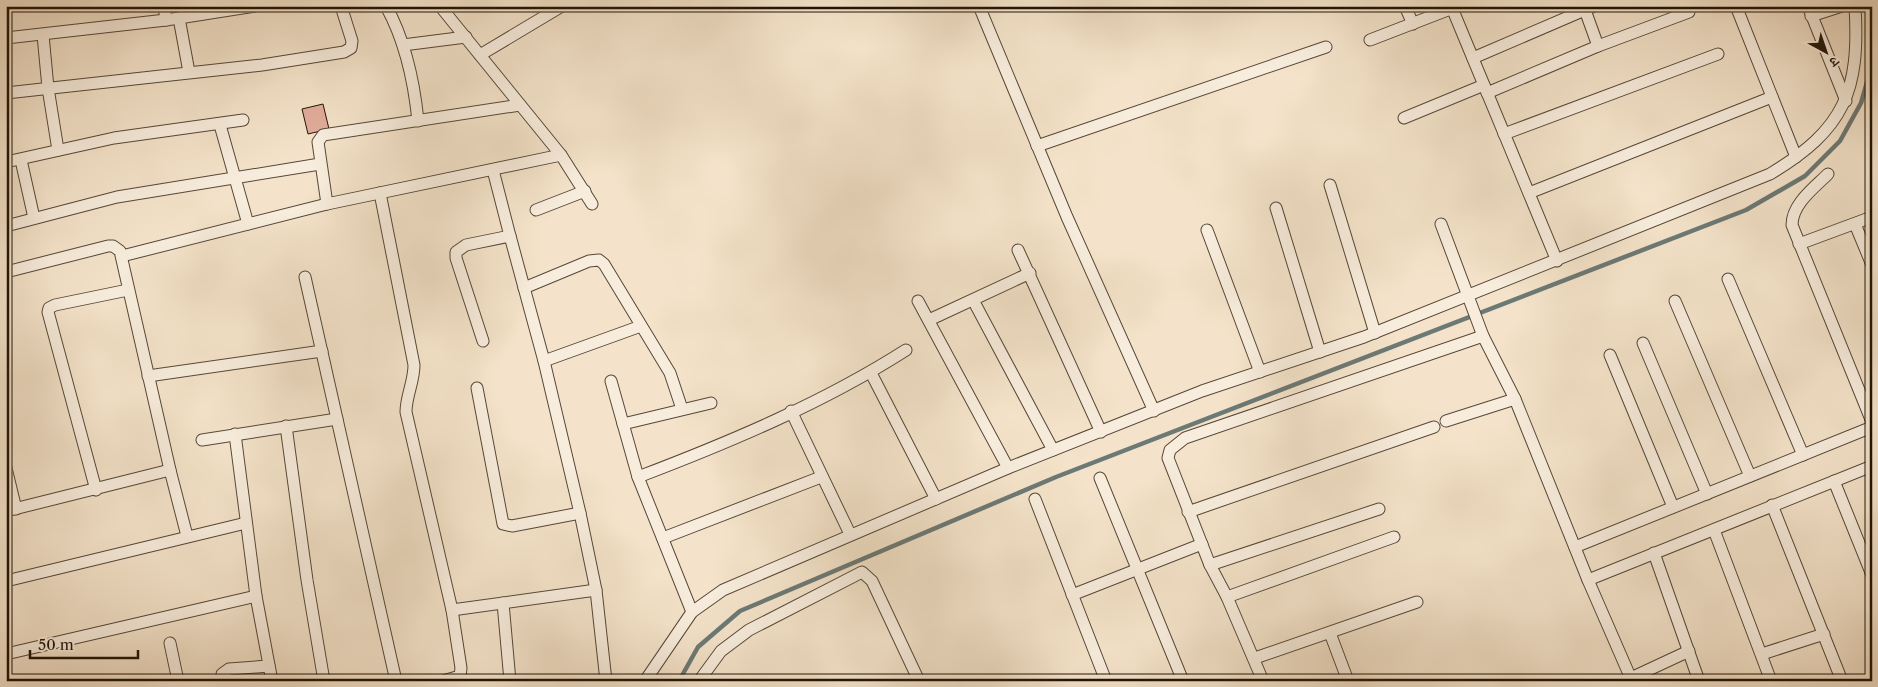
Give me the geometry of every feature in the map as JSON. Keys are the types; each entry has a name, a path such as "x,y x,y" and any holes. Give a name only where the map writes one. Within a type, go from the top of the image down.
{"street":[{"path":"164,6 166,20"},
{"path":"6,38 166,20 255,6"},
{"path":"6,93 262,65 348,51 351,48 352,41 341,6"},
{"path":"386,6 403,45 413,78 418,121"},
{"path":"440,6 561,155 592,204"},
{"path":"480,55 562,6"},
{"path":"979,6 1037,146 1154,410"},
{"path":"1406,6 1413,24"},
{"path":"1736,6 1796,157"},
{"path":"1842,6 1810,11 1846,101"},
{"path":"645,681 692,612 723,590 850,534 1053,450 1154,410 1375,333 1745,186 1770,174 1796,157 1829,126 1846,101 1855,68 1857,41 1855,6"},
{"path":"1370,40 1455,7 1472,58 1557,261"},
{"path":"1472,58 1589,8 1598,46"},
{"path":"1404,118 1689,12"},
{"path":"179,18 189,72"},
{"path":"43,35 48,88 58,150"},
{"path":"403,45 466,37"},
{"path":"1037,146 1326,47"},
{"path":"1504,134 1718,54"},
{"path":"1529,193 1772,97"},
{"path":"327,204 318,142 323,135 520,105"},
{"path":"6,162 134,134 243,120"},
{"path":"220,124 234,180 248,224"},
{"path":"122,256 327,204 561,155"},
{"path":"21,160 34,218"},
{"path":"6,226 117,198 234,180 320,164"},
{"path":"493,170 544,361 580,513 596,590 606,681"},
{"path":"1828,174 1797,206 1792,217 1792,225 1872,422"},
{"path":"1330,185 1375,333"},
{"path":"536,210 585,191"},
{"path":"380,193 414,365 414,375 406,402 406,412 452,610 462,673 456,678 443,681"},
{"path":"1276,208 1320,352"},
{"path":"1799,244 1872,217"},
{"path":"1441,224 1483,336 1515,399 1588,580 1631,679 1689,651"},
{"path":"1855,224 1872,266"},
{"path":"1207,230 1260,372"},
{"path":"483,341 456,258 456,252 466,245 510,236"},
{"path":"6,272 108,246 117,248 122,256 128,290 170,470 188,536"},
{"path":"1018,250 1101,432"},
{"path":"524,288 589,261 599,260 604,264 670,373 682,409"},
{"path":"929,320 1030,273"},
{"path":"305,277 396,681"},
{"path":"1728,279 1803,455"},
{"path":"96,490 48,312 49,308 55,305 128,290"},
{"path":"973,300 1053,450"},
{"path":"1675,301 1750,476"},
{"path":"918,302 1008,468"},
{"path":"544,361 642,326"},
{"path":"1263,681 1255,658 1210,565 1188,512 1168,458 1170,450 1178,442 1483,336"},
{"path":"1643,343 1707,494"},
{"path":"638,477 735,440 871,372 906,350"},
{"path":"148,376 322,351"},
{"path":"1610,356 1674,507"},
{"path":"871,372 936,499"},
{"path":"610,381 638,477 692,612"},
{"path":"477,388 503,524 512,526 580,513"},
{"path":"1446,421 1515,399"},
{"path":"623,424 711,403"},
{"path":"791,411 850,534"},
{"path":"202,440 337,419"},
{"path":"286,426 307,580 324,681"},
{"path":"1188,512 1434,427"},
{"path":"1575,547 1872,427"},
{"path":"235,434 256,596 272,681"},
{"path":"1588,580 1872,466"},
{"path":"6,468 11,510 170,470"},
{"path":"662,538 821,477"},
{"path":"1100,478 1183,681"},
{"path":"1834,481 1872,575"},
{"path":"1035,499 1106,681"},
{"path":"1772,505 1842,681"},
{"path":"1210,565 1378,509"},
{"path":"6,581 246,523"},
{"path":"1714,530 1771,681"},
{"path":"1227,597 1394,537"},
{"path":"1072,595 1202,544"},
{"path":"1654,553 1699,681"},
{"path":"699,681 721,651 749,630 862,572 872,581 919,681"},
{"path":"452,610 596,590"},
{"path":"6,654 256,596"},
{"path":"503,602 510,681"},
{"path":"1255,658 1417,602"},
{"path":"1330,633 1348,681"},
{"path":"1762,654 1824,634"},
{"path":"170,643 178,681"},
{"path":"222,681 222,674 229,669 269,666"}],"building":[{"path":"323,104 329,129 308,134 302,109"}],"waterway":[{"path":"679,681 698,647 740,611 1056,477 1746,210 1805,176 1840,141 1861,103 1872,65"}]}
